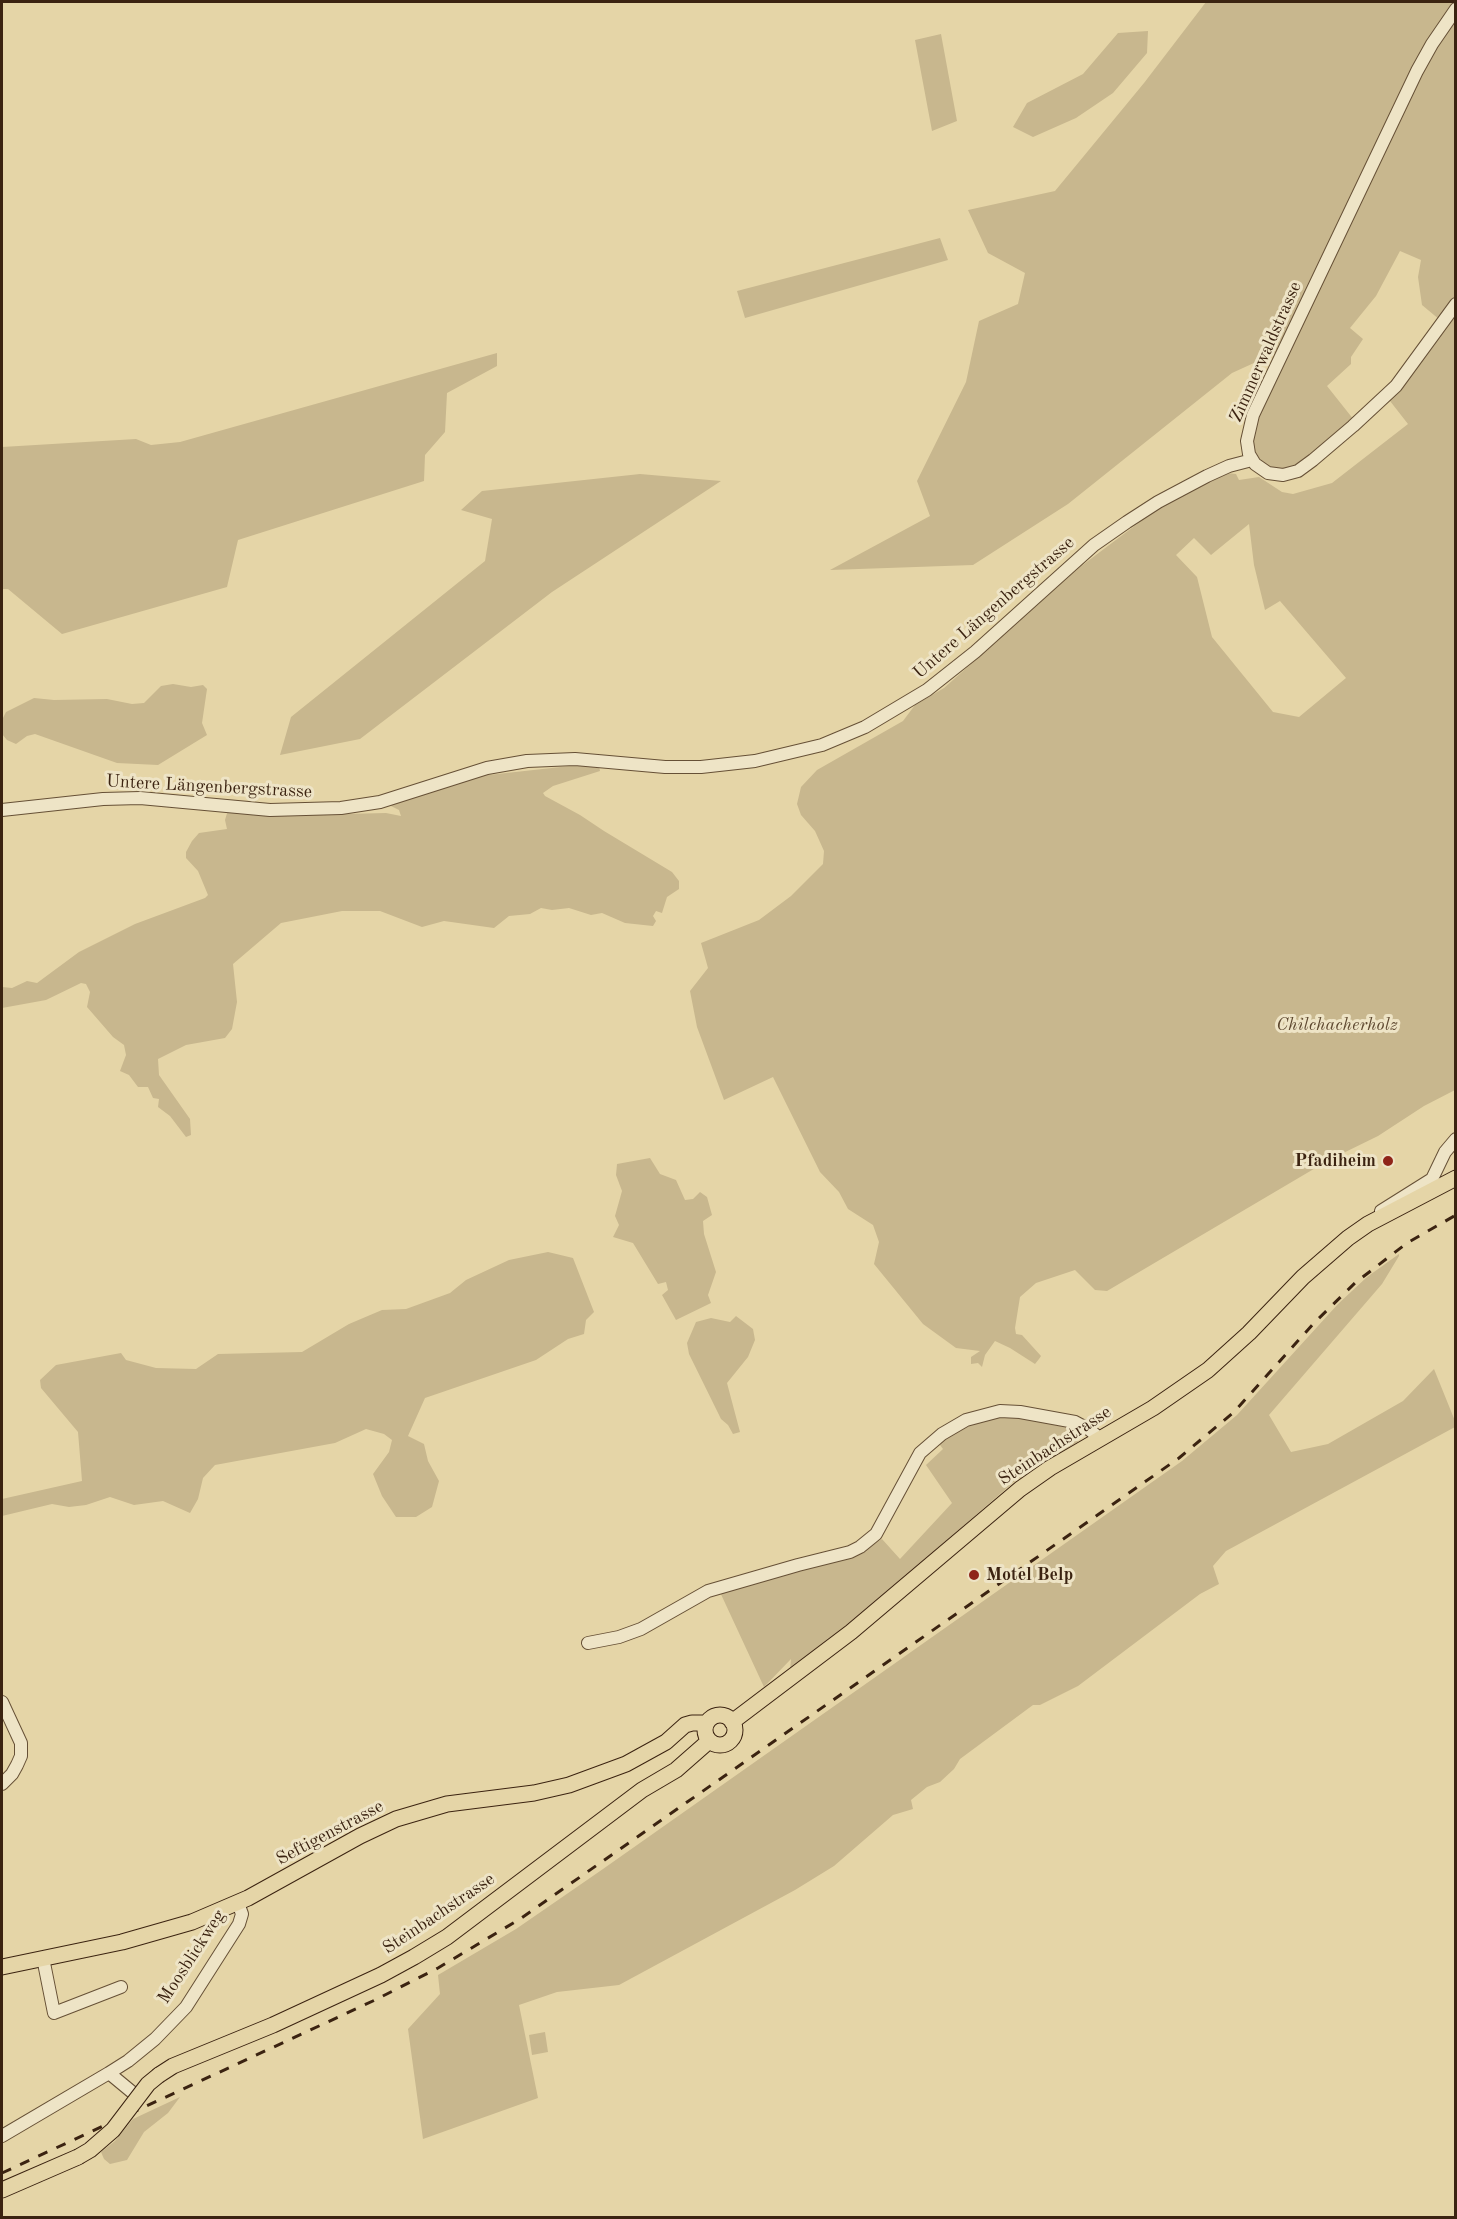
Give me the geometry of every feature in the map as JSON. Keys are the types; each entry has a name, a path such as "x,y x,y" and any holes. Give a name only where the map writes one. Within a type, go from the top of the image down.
{"main road":[{"path":"1368,1224 1455,1178"},
{"name":"Steinbachstrasse","path":"2,2190 90,2150 107,2136 135,2095 173,2066 273,2025 414,1958 456,1930 642,1790 676,1770 709,1741 718,1745 731,1740 735,1731 732,1722 852,1632 1020,1489 1050,1468 1153,1408 1208,1370 1324,1258 1368,1224"},
{"path":"709,1741 705,1733 706,1723 712,1717 721,1715 732,1722"},
{"name":"Seftigenstrasse","path":"2,1967 160,1932 192,1922 238,1903 360,1836 396,1819 447,1804 534,1793 569,1785 626,1764 666,1742 685,1725 706,1723"}],"street":[{"name":"Zimmerwaldstrasse","path":"1252,460 1247,441 1253,415 1417,71 1455,9"},
{"path":"1252,460 1262,470 1275,475 1291,474 1306,466 1386,398 1413,365 1455,304"},
{"name":"Untere Längenbergstrasse","path":"2,810 103,799 140,798 270,810 341,808 380,802 470,773 517,763 575,759 665,767 718,766 755,761 822,745 866,727 916,698 948,674 1081,557 1127,522 1158,502 1207,476 1252,460"},
{"path":"1368,1224 1390,1204 1432,1179 1445,1152 1455,1139"},
{"path":"588,1643 620,1637 641,1629 708,1591 850,1552 860,1547 876,1534 920,1453 942,1434 966,1420 994,1412 1020,1412 1075,1422 1090,1430 1100,1439"},
{"path":"2,1702 21,1743 21,1756 12,1774 2,1784"},
{"name":"Moosblickweg","path":"109,2073 155,2039 186,2007 239,1924 242,1914 238,1903"},
{"path":"43,1958 54,2013 121,1987"},
{"path":"2,2136 109,2073 135,2095"}],"green space":[{"name":"Chilchacherholz","path":"1206,2 1455,2 1455,1090 1424,1106 1378,1136 1329,1160 1107,1291 1095,1290 1075,1270 1036,1283 1020,1297 1015,1328 1016,1334 1022,1335 1041,1356 1035,1364 995,1341 985,1355 982,1367 978,1363 971,1364 971,1357 980,1351 956,1348 923,1324 874,1264 879,1242 873,1225 848,1209 839,1192 820,1172 773,1077 724,1100 697,1027 690,991 708,968 701,943 759,920 791,896 823,864 824,851 815,831 801,815 797,804 801,787 817,770 903,721 915,705 944,688 1080,567 1149,515 1184,494 1228,473 1236,474 1239,480 1259,477 1282,492 1293,494 1332,483 1408,424 1390,401 1407,381 1446,325 1422,305 1418,277 1421,260 1400,251 1376,296 1350,328 1363,339 1351,357 1351,364 1327,386 1354,420 1308,458 1293,466 1281,469 1266,465 1254,449 1253,433 1259,414 1418,82 1278,352 1232,373 1068,504 973,565 830,570 930,516 917,481 966,382 979,321 1018,304 1025,273 988,253 968,210 1055,191 1144,83","holes":["1249,524 1254,565 1265,610 1280,601 1346,678 1299,717 1273,712 1212,637 1197,577 1176,555 1194,538 1211,555"]},
{"path":"1148,31 1147,53 1113,93 1076,118 1033,137 1013,127 1027,103 1083,74 1118,33"},
{"path":"941,34 957,121 932,131 915,40"},
{"path":"940,238 948,260 745,318 737,291"},
{"path":"497,353 497,366 447,393 445,432 425,455 424,481 238,540 227,587 62,634 8,589 2,589 2,447 136,439 151,445 180,442"},
{"path":"640,474 721,481 552,592 360,739 280,755 291,717 485,561 492,519 461,510 482,491"},
{"path":"173,684 191,687 203,685 207,689 202,723 207,735 158,765 117,763 35,734 27,736 16,744 7,740 2,734 2,720 6,712 34,698 107,699 132,704 144,703 161,686"},
{"path":"579,765 599,766 600,771 553,786 543,793 672,872 679,881 679,889 667,897 662,913 656,911 653,916 656,921 653,926 625,923 602,913 591,915 569,908 552,910 541,908 530,914 509,916 494,928 444,921 422,927 380,911 342,911 281,923 233,964 237,1002 232,1029 225,1038 186,1045 158,1059 159,1075 190,1119 191,1135 186,1137 170,1116 158,1107 159,1099 153,1098 148,1087 138,1087 129,1075 120,1071 126,1055 124,1045 113,1037 87,1007 90,992 86,984 81,983 46,1000 2,1008 2,987 12,988 27,981 37,983 79,952 135,924 205,898 208,895 198,871 186,858 186,852 199,833 227,829 225,820 228,810 301,815 386,813 401,816 399,810 387,804 410,799 479,776"},
{"path":"650,1158 660,1174 676,1180 685,1200 693,1199 700,1192 707,1197 712,1215 703,1221 704,1234 716,1272 708,1295 711,1303 676,1320 662,1295 668,1290 666,1282 658,1284 633,1243 613,1237 619,1225 615,1216 622,1191 616,1175 617,1164"},
{"path":"548,1252 573,1258 594,1312 586,1320 584,1334 568,1339 536,1360 425,1398 408,1436 424,1444 428,1461 439,1481 432,1507 416,1517 396,1517 382,1496 373,1474 389,1452 392,1440 384,1434 366,1429 335,1443 215,1465 203,1478 198,1499 190,1513 163,1501 134,1505 110,1497 86,1505 69,1507 52,1504 2,1516 2,1499 82,1481 78,1432 41,1388 40,1380 56,1365 121,1353 126,1360 156,1368 196,1369 218,1354 302,1352 349,1324 382,1310 406,1309 450,1293 466,1280 509,1260"},
{"path":"1399,1254 1382,1284 1269,1415 1291,1452 1328,1444 1403,1401 1434,1369 1455,1421 1455,1427 1226,1551 1213,1566 1219,1584 1200,1594 1078,1686 1040,1705 1033,1705 960,1759 954,1769 940,1782 927,1787 911,1800 913,1809 893,1815 834,1866 795,1890 619,1985 557,1992 519,2005 538,2098 423,2139 408,2029 440,1994 438,1975 516,1929 603,1869 1182,1461 1237,1415 1338,1304 1367,1277"},
{"path":"736,1316 753,1329 755,1340 748,1357 727,1383 740,1432 733,1434 721,1419 689,1354 687,1343 696,1322 711,1318 730,1322"},
{"path":"993,1416 1025,1417 1063,1424 1074,1428 1078,1442 1015,1481 864,1612 790,1670 791,1659 764,1687 719,1590 860,1553 882,1539 900,1559 952,1503 926,1465 943,1449 937,1441 972,1422"},
{"path":"545,2032 548,2052 532,2055 529,2035"},
{"path":"180,2097 168,2113 144,2132 127,2160 110,2164 104,2159 101,2152 115,2141 133,2119"}],"railway":[{"path":"2,2173 375,2000 438,1968 520,1919 1179,1458 1234,1412 1314,1323 1355,1283 1407,1243 1456,1215"}],"place":[{"name":"Pfadiheim","path":"1388,1161"},
{"name":"Motel Belp","path":"974,1575"}]}
